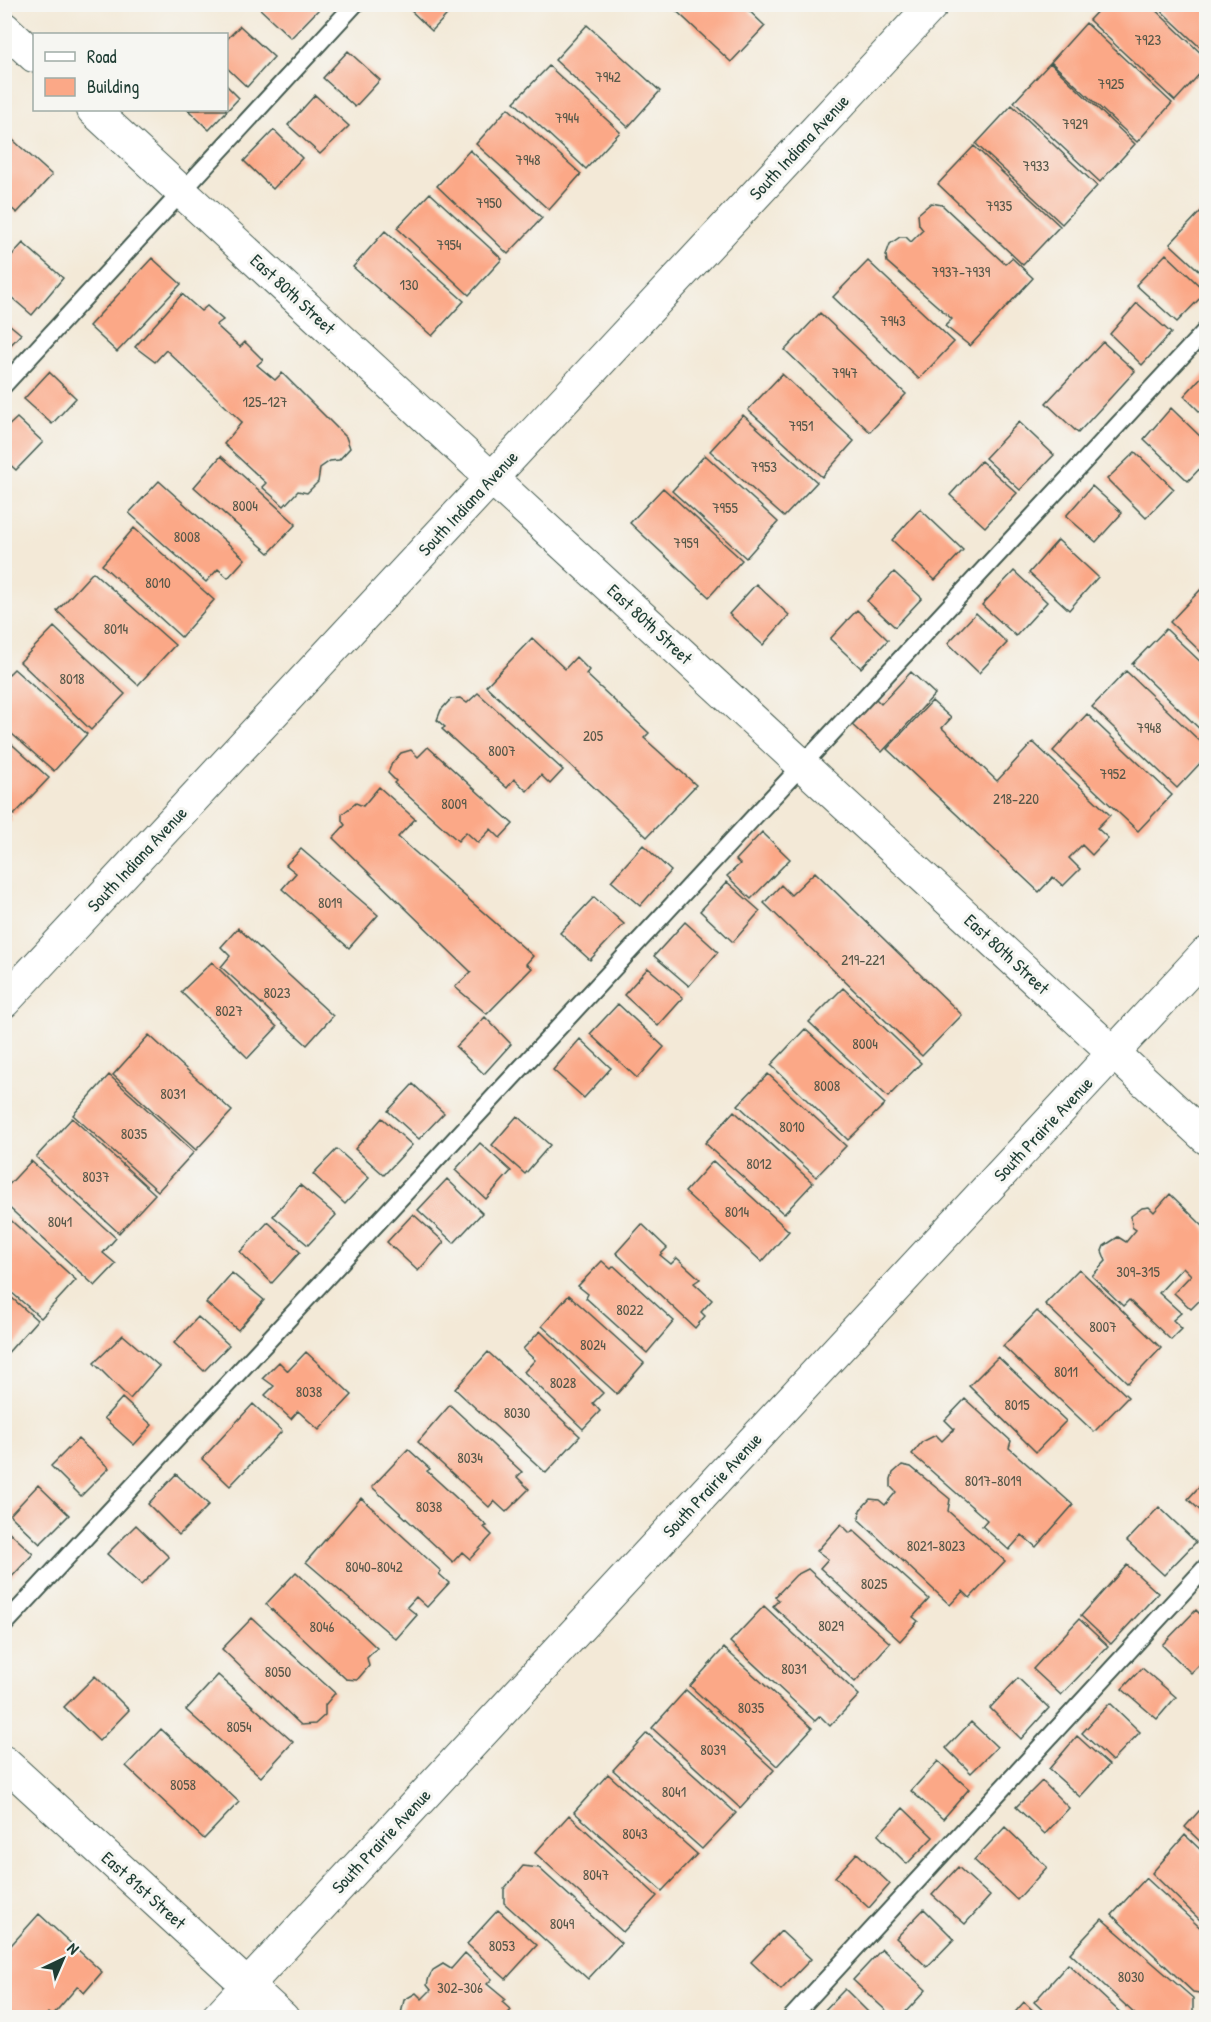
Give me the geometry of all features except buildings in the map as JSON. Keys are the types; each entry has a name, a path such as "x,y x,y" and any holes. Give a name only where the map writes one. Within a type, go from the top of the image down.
{"street":[{"name":"South Indiana Avenue","path":"4,1002 933,4"},
{"path":"4,28 33,55"},
{"name":"East 80th Street","path":"94,111 1206,1138"},
{"name":"South Prairie Avenue","path":"217,2018 1206,953"},
{"name":"East 81st Street","path":"4,1762 283,2018"}],"lane":[{"path":"4,385 355,4"},
{"path":"4,1624 804,766 1206,330"},
{"path":"791,2018 1206,1568"}]}
